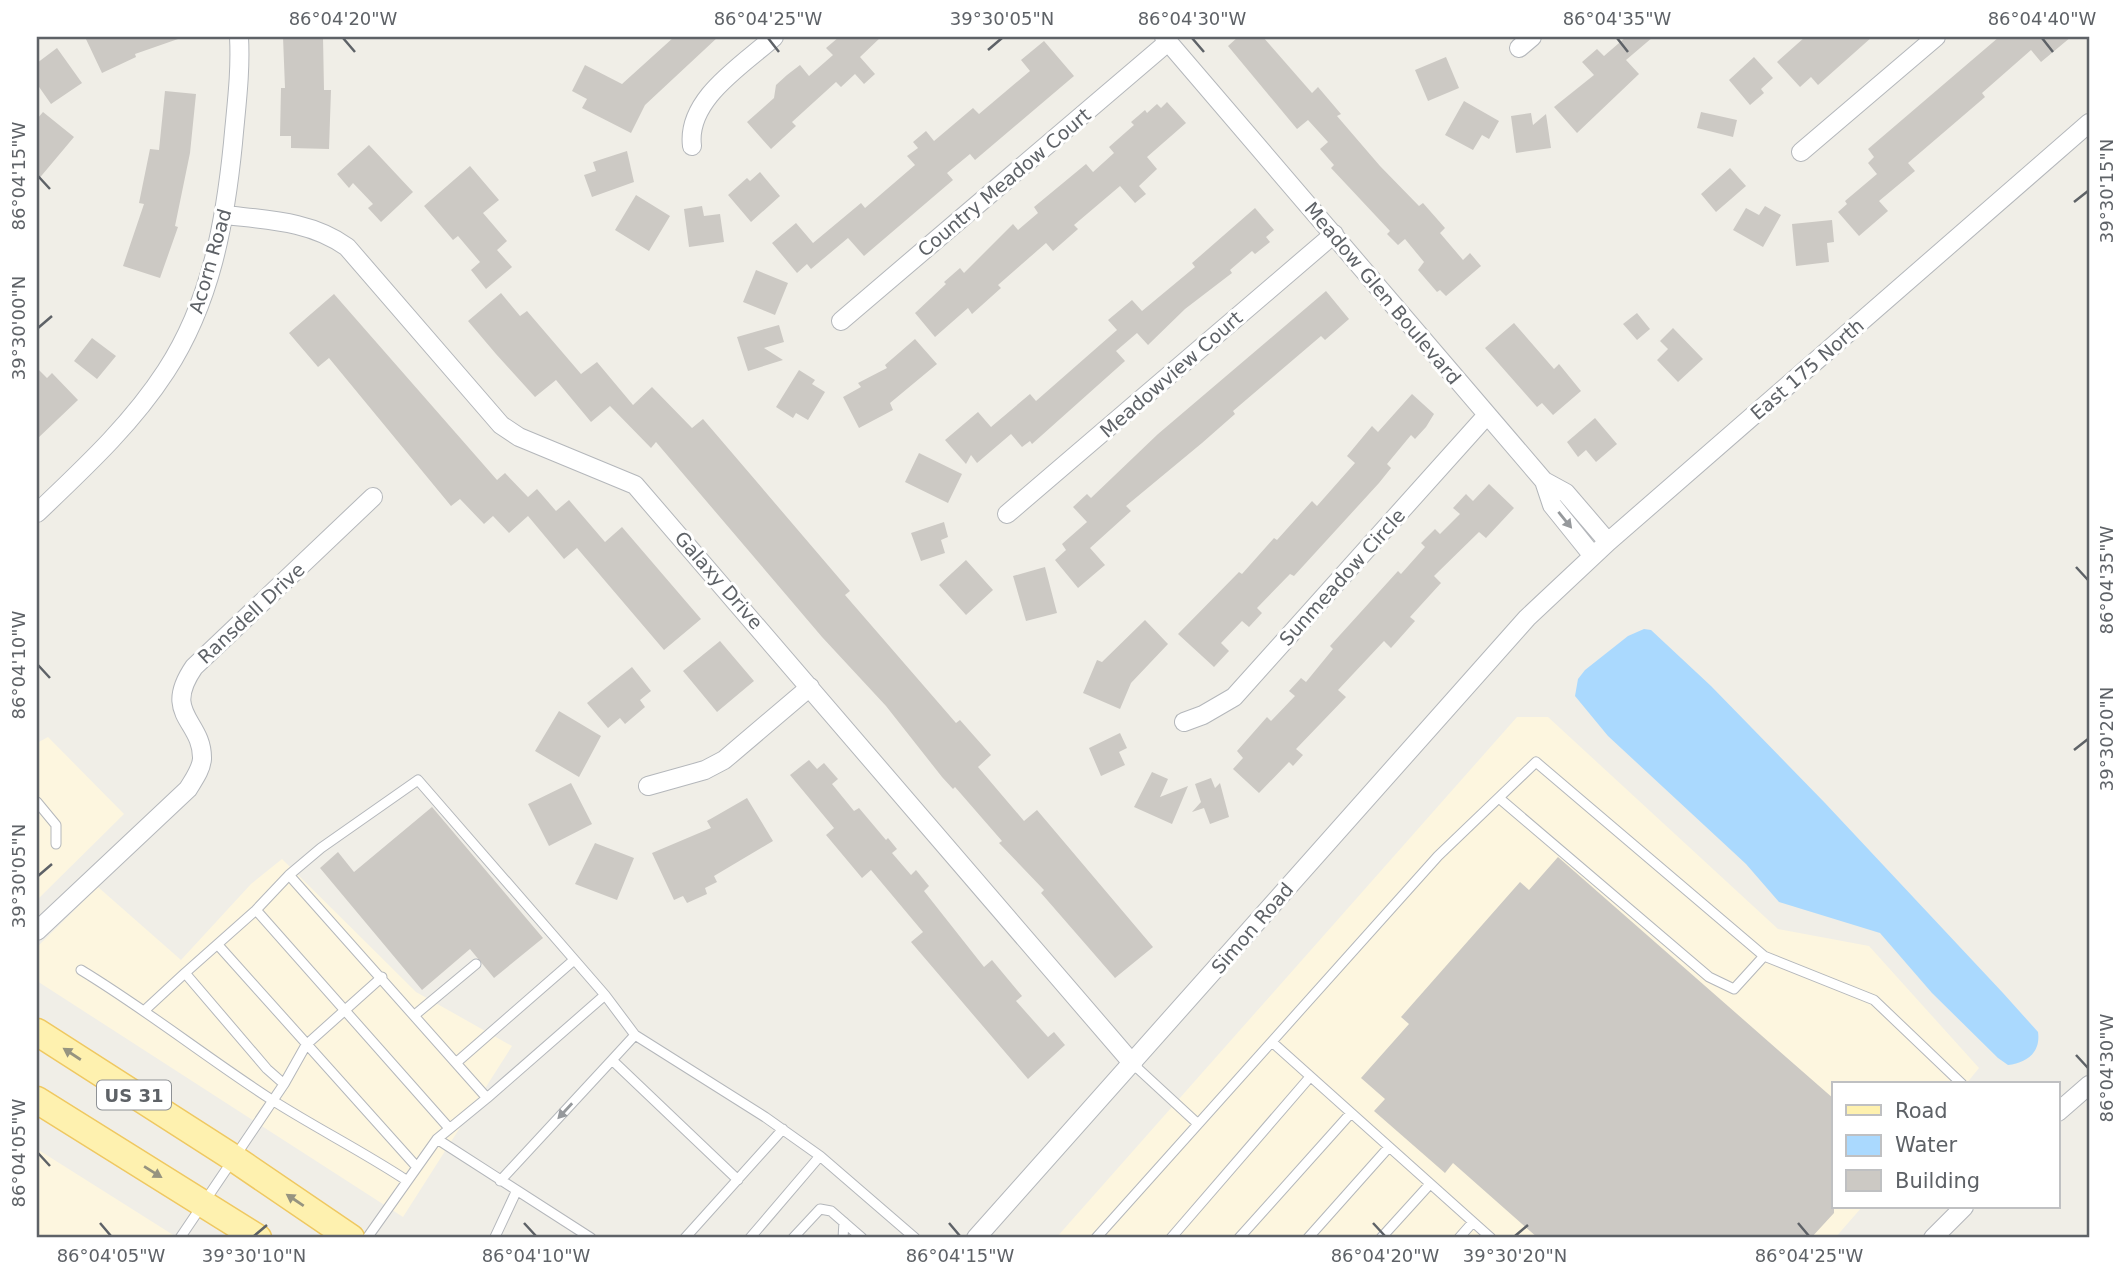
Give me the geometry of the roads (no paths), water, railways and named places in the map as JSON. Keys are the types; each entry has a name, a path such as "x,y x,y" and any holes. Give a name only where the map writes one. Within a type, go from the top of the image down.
{"main road":[{"name":"US 31","path":"37,1032 232,1157 351,1238"},
{"name":"US 31","path":"37,1100 258,1238"}],"street":[{"name":"Acorn Road","path":"37,513 110,441 166,371 205,293 225,215 239,88 239,37"},
{"path":"692,146 693,125 703,102 774,37"},
{"path":"1801,152 1936,37"},
{"name":"Meadow Glen Boulevard","path":"1166,39 1544,481 1566,493 1608,542"},
{"name":"Country Meadow Court","path":"841,321 1166,39"},
{"name":"East 175 North","path":"1527,618 1608,542 2089,124"},
{"name":"Galaxy Drive","path":"225,215 310,226 327,233 346,247 502,425 519,437 635,485 1133,1064"},
{"name":"Meadowview Court","path":"1007,514 1334,234"},
{"name":"Sunmeadow Circle","path":"1184,722 1203,715 1234,697 1487,415"},
{"path":"1544,481 1552,505 1593,556"},
{"name":"Ransdell Drive","path":"37,931 188,789 199,772 202,757 197,739 182,714 184,682 194,667 373,497"},
{"name":"Simon Road","path":"976,1238 1527,618"},
{"path":"648,786 705,770 724,760 810,687"},
{"path":"2060,1110 2089,1085"},
{"path":"1933,1238 1963,1208"}],"lane":[{"path":"1096,1238 1438,856 1536,762 1764,956 1874,1000 1960,1082"},
{"path":"145,1010 256,910 289,875 418,780 605,995 635,1035 783,1129 820,1156 915,1238"},
{"path":"1499,798 1709,977 1734,989 1764,956"},
{"path":"37,802 57,825 56,844"},
{"path":"289,875 416,1014 487,1098"},
{"path":"256,910 449,1128"},
{"path":"218,945 416,1166"},
{"path":"457,1062 575,960"},
{"path":"416,1014 476,964"},
{"path":"81,970 145,1010 273,1100 352,1144 405,1180"},
{"path":"185,973 267,1069 284,1084"},
{"path":"180,1238 232,1157 284,1084 306,1045 382,977"},
{"path":"367,1238 405,1180 437,1139 605,995"},
{"path":"500,1181 635,1035"},
{"path":"1272,1042 1491,1238"},
{"path":"612,1060 738,1180"},
{"path":"1133,1064 1197,1123"},
{"path":"1171,1238 1310,1077"},
{"path":"1239,1238 1351,1113"},
{"path":"685,1238 783,1129"},
{"path":"437,1139 591,1238"},
{"path":"1308,1238 1389,1147"},
{"path":"750,1238 820,1156"},
{"path":"1381,1238 1430,1184"},
{"path":"497,1238 495,1237 516,1192"},
{"path":"793,1238 820,1209 831,1211 862,1238"},
{"path":"844,1238 845,1222"},
{"path":"845,1222 852,1238"},
{"path":"1459,1238 1473,1223"}],"water":[{"path":"1644,629 1651,630 1711,686 1825,803 2038,1032 2035,1051 2027,1059 2008,1065 1998,1058 1932,993 1880,933 1779,902 1746,864 1608,736 1575,696 1578,679 1585,670 1628,636"}]}
